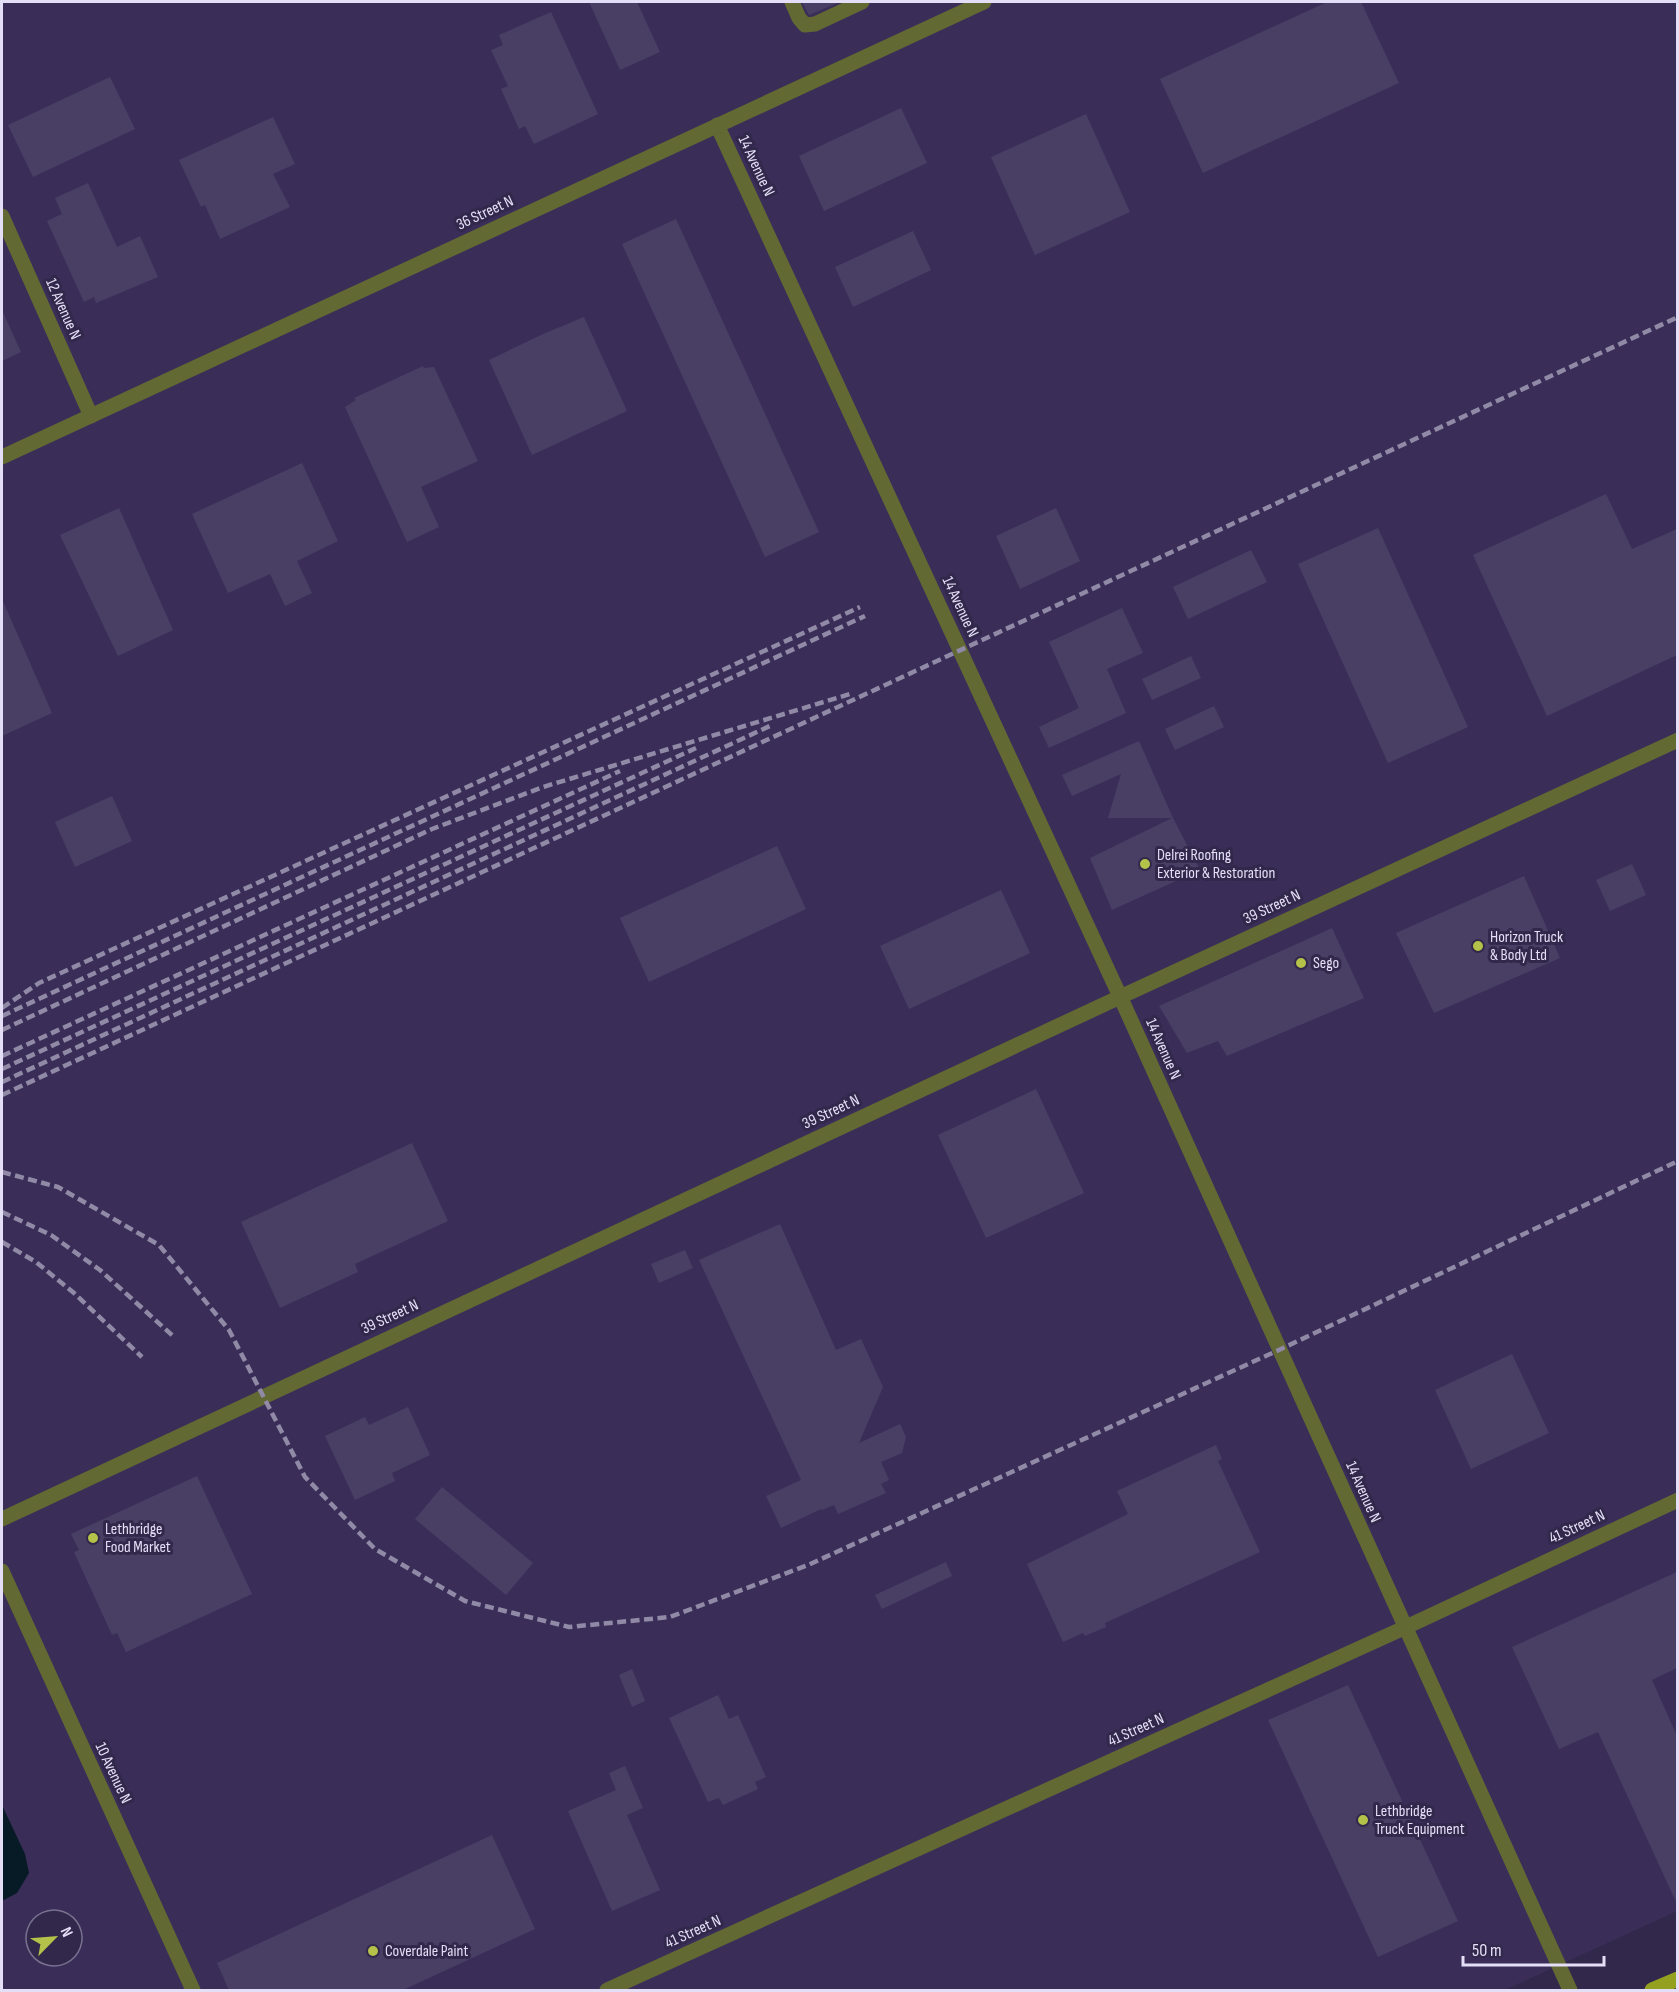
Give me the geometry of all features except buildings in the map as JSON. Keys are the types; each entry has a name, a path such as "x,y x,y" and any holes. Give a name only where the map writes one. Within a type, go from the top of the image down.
{"main road":[{"path":"1652,1990 1677,1979"}],"street":[{"path":"792,2 805,25 815,24 831,8 862,2"},
{"name":"36 Street N","path":"2,458 984,2"},
{"name":"14 Avenue N","path":"717,125 1281,1349 1404,1628 1570,1990"},
{"name":"12 Avenue N","path":"2,216 91,416"},
{"name":"39 Street N","path":"2,1520 1120,997 1677,740"},
{"name":"41 Street N","path":"607,1990 1404,1628 1677,1500"},
{"name":"10 Avenue N","path":"2,1571 193,1990"}],"shaded area":[{"path":"2,2 1677,2 1677,1911 1505,1990 2,1990"}],"water":[{"path":"2,1805 25,1854 29,1873 17,1893 2,1901"}],"railway":[{"path":"2,1095 1678,317"},
{"path":"2,1008 39,983 860,607"},
{"path":"2,1016 865,616"},
{"path":"2,1030 432,829 543,787 850,694"},
{"path":"2,1082 772,725"},
{"path":"2,1069 696,748"},
{"path":"2,1056 620,771"},
{"path":"2,1172 58,1187 159,1245 229,1330 305,1477 375,1549 465,1601 569,1627 670,1617 808,1565 1281,1349 1678,1161"},
{"path":"2,1212 51,1235 100,1270 173,1336"},
{"path":"2,1242 36,1262 74,1293 142,1357"}],"place":[{"name":"Delrei Roofing Exterior & Restoration","path":"1145,864"},
{"name":"Horizon Truck & Body Ltd","path":"1478,946"},
{"name":"Sego","path":"1301,963"},
{"name":"Lethbridge Food Market","path":"93,1538"},
{"name":"Lethbridge Truck Equipment","path":"1363,1820"},
{"name":"Coverdale Paint","path":"373,1951"}]}
